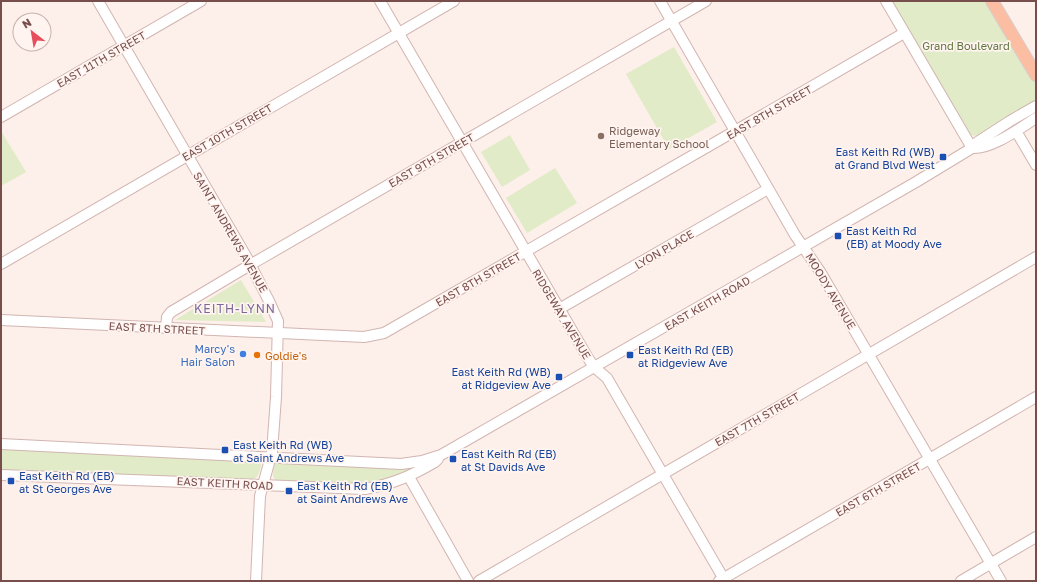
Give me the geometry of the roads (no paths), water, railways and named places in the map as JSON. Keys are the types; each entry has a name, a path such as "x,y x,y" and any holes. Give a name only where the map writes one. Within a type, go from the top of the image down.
{"main road":[{"path":"992,1 1036,75"}],"street":[{"name":"SAINT ANDREWS AVENUE","path":"98,1 270,300 278,321 276,397 271,458 260,496 256,581"},
{"name":"EAST 11TH STREET","path":"1,117 201,1"},
{"name":"RIDGEWAY AVENUE","path":"380,1 525,252 594,367 607,378 722,580"},
{"name":"EAST 10TH STREET","path":"1,264 454,1"},
{"name":"MOODY AVENUE","path":"660,1 768,189 821,273 1001,581"},
{"name":"EAST 9TH STREET","path":"166,328 167,317 171,312 706,1"},
{"path":"886,1 972,148"},
{"name":"EAST 8TH STREET","path":"1,320 364,337 384,333 904,33"},
{"path":"1032,108 1018,121 1015,128 1036,164"},
{"name":"EAST KEITH ROAD","path":"1,444 401,464 422,461 441,455 804,247 972,148 976,143 1032,108"},
{"name":"EAST KEITH ROAD","path":"972,148 985,147 1016,131 1036,118"},
{"path":"996,130 1007,128 1016,131"},
{"name":"LYON PLACE","path":"559,308 768,189"},
{"name":"EAST 7TH STREET","path":"479,581 1036,257"},
{"name":"EAST 6TH STREET","path":"722,580 1036,397"},
{"name":"EAST KEITH ROAD","path":"1,474 365,489 379,487 409,477 435,462 441,455"},
{"path":"409,477 468,581"},
{"path":"961,581 1036,537"}],"place":[{"name":"Ridgeway Elementary School","path":"601,136"},
{"name":"East Keith Rd (WB) at Grand Blvd West","path":"943,157"},
{"name":"East Keith Rd (EB) at Moody Ave","path":"838,236"},
{"name":"Marcy's Hair Salon","path":"243,354"},
{"name":"Goldie's","path":"257,355"},
{"name":"East Keith Rd (EB) at Ridgeview Ave","path":"630,355"},
{"name":"East Keith Rd (WB) at Ridgeview Ave","path":"559,377"},
{"name":"East Keith Rd (WB) at Saint Andrews Ave","path":"225,450"},
{"name":"East Keith Rd (EB) at St Davids Ave","path":"453,459"},
{"name":"East Keith Rd (EB) at St Georges Ave","path":"11,481"},
{"name":"East Keith Rd (EB) at Saint Andrews Ave","path":"289,491"}],"district":[{"name":"KEITH-LYNN","path":"235,308"}],"park label":[{"name":"Grand Boulevard","path":"966,45"}]}
